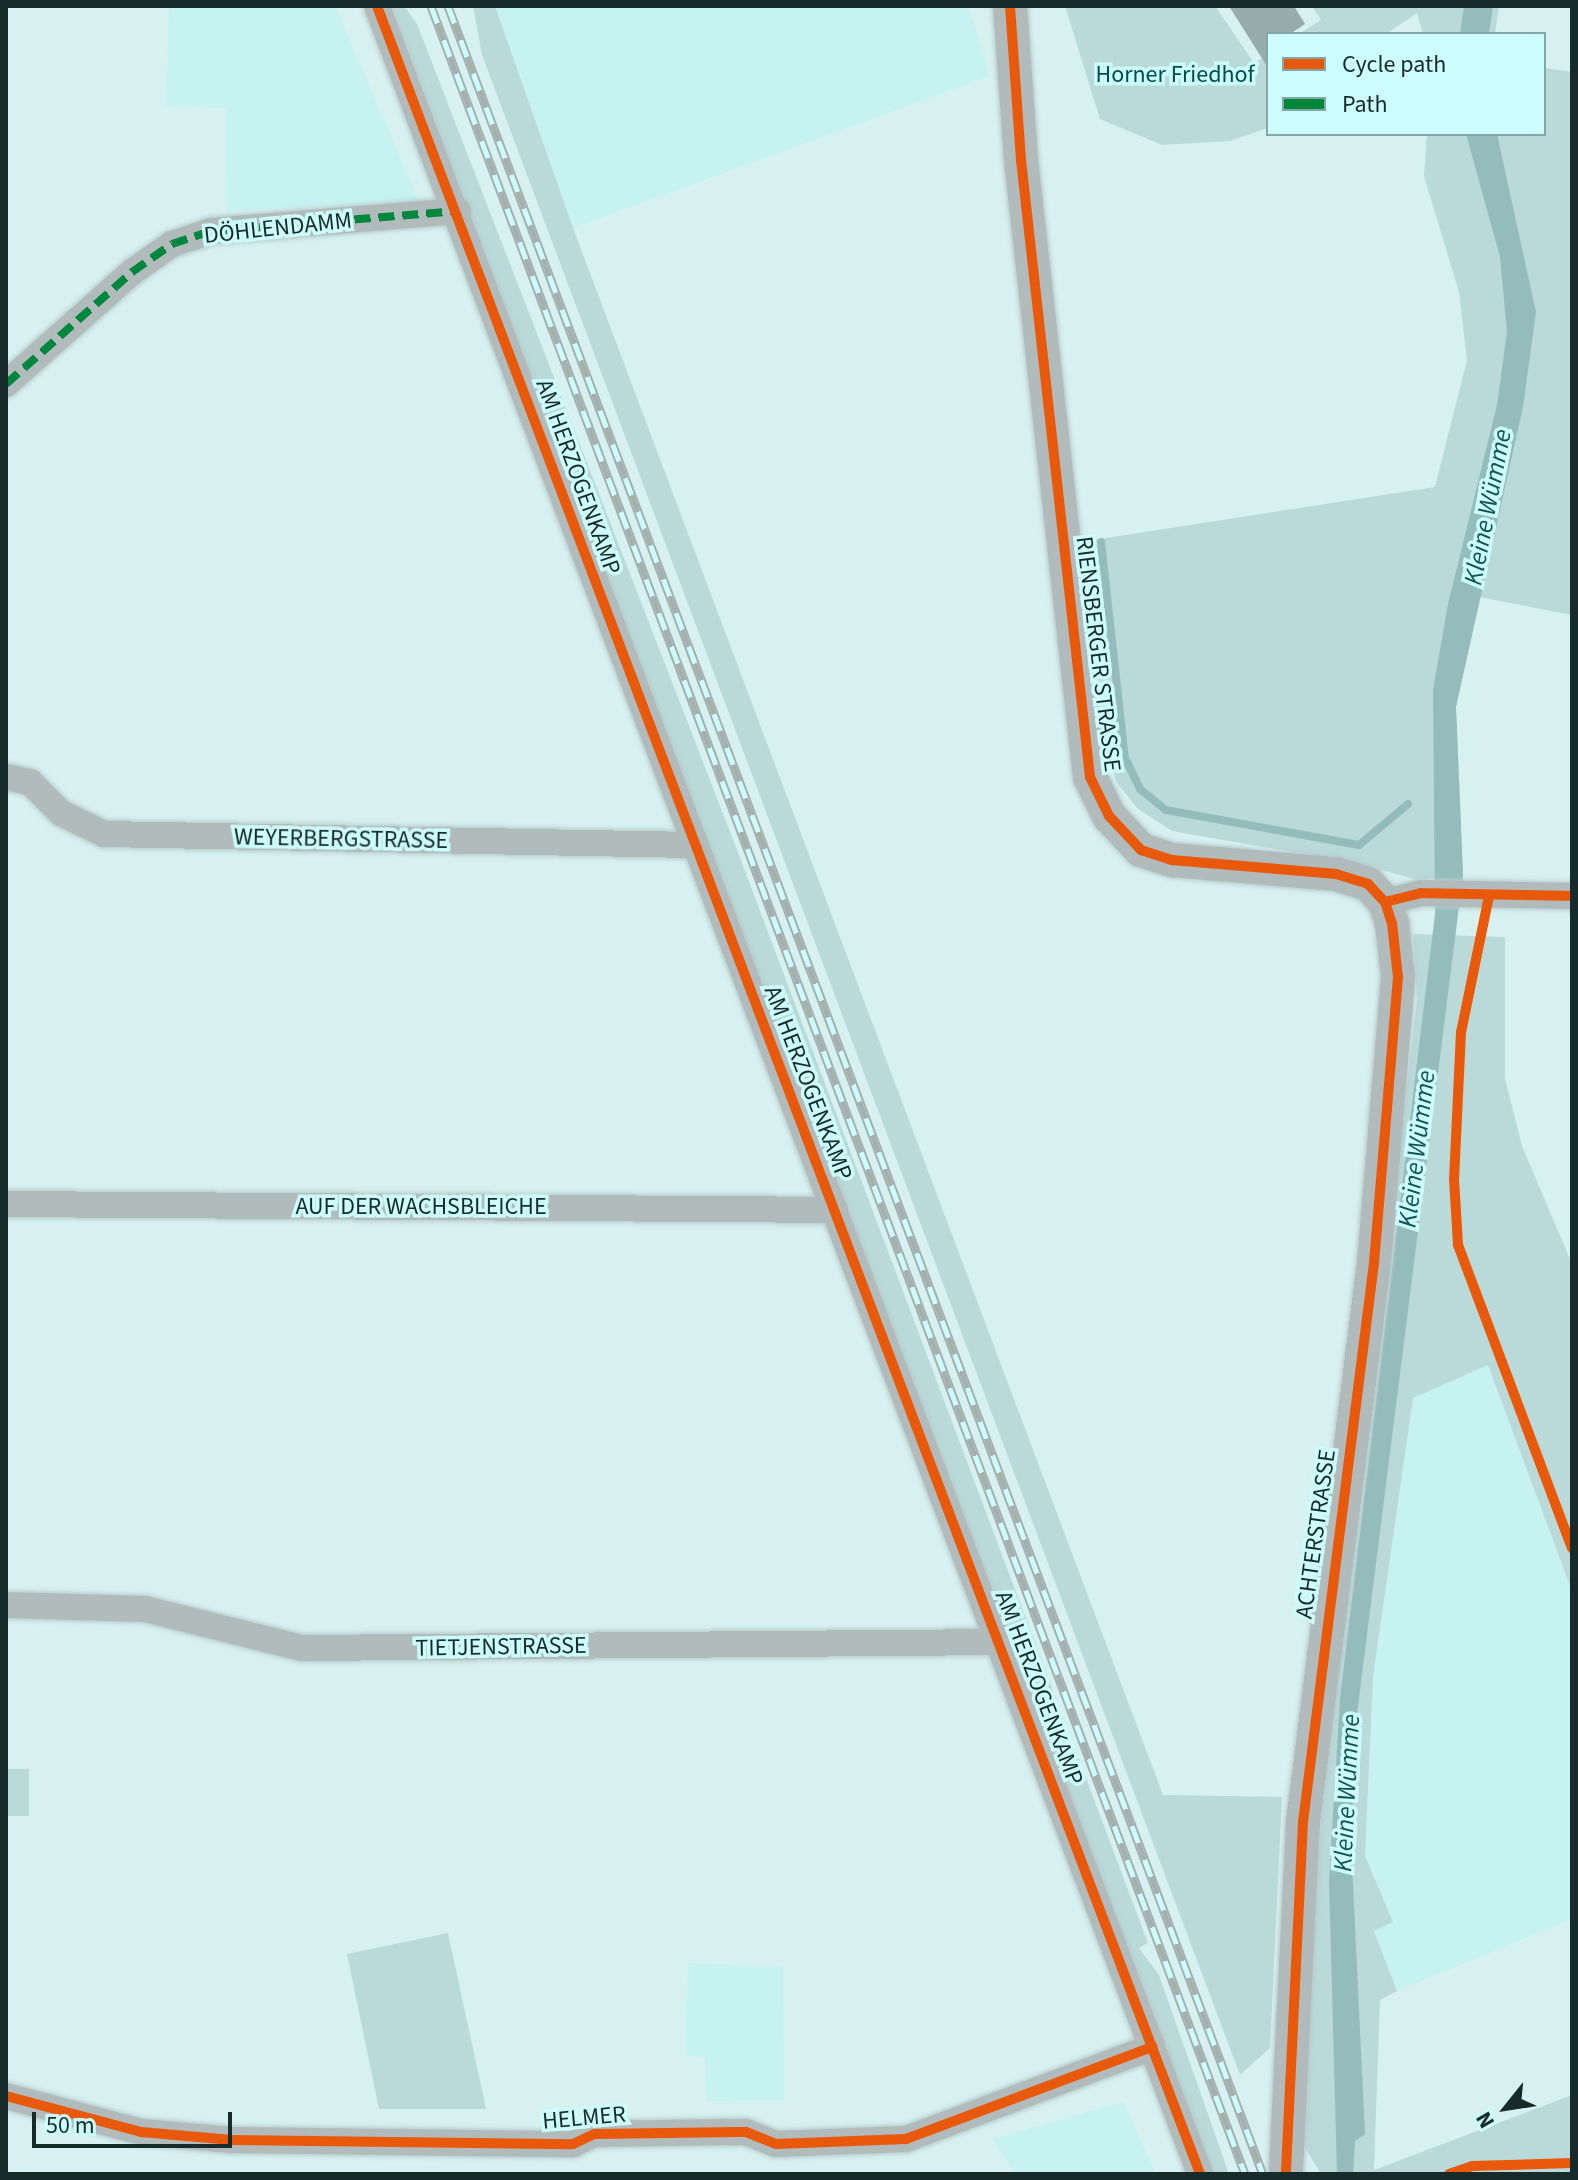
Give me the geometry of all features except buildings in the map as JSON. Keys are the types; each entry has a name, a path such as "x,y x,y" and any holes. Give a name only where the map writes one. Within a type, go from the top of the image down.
{"street":[{"name":"AM HERZOGENKAMP","path":"377,6 458,211 694,845 1001,1642 1200,2174"},
{"name":"RIENSBERGER STRASSE","path":"991,6 1021,160"},
{"name":"RIENSBERGER STRASSE","path":"1010,6 1021,160 1090,777 1109,816 1141,850 1172,860 1336,874 1368,884 1385,902"},
{"name":"DÖHLENDAMM","path":"6,384 132,272 172,244 211,231 458,211"},
{"name":"WEYERBERGSTRASSE","path":"6,777 30,782 61,813 104,834 694,845"},
{"path":"1385,902 1421,893 1572,896"},
{"name":"ACHTERSTRASSE","path":"1286,2174 1303,1822 1374,1263 1398,977 1385,902"},
{"name":"AUF DER WACHSBLEICHE","path":"6,1204 835,1210"},
{"name":"TIETJENSTRASSE","path":"6,1605 145,1609 302,1648 1001,1642"},
{"name":"HELMER","path":"6,2096 141,2132 232,2140 573,2144 594,2134 746,2132 776,2144 906,2139 1152,2047"}],"shaded area":[{"path":"169,6 335,6 419,201 227,211 226,108 166,106"},
{"path":"495,6 968,6 990,76 573,228"},
{"path":"1488,1364 1572,1591 1572,1919 1397,1991 1374,1931 1392,1923 1365,1856 1373,1677 1392,1531 1413,1398"},
{"path":"688,1963 783,1967 784,2100 707,2101 705,2057 685,2056"},
{"path":"1123,2102 1156,2174 1015,2174 993,2139"}],"green space":[{"path":"392,6 404,6 417,24 739,855 1148,1943 1139,1948 1159,1975 1229,2174 1209,2174"},
{"path":"473,6 495,6 573,228 1163,1795 1282,1797 1270,2048 1240,2075 482,55"},
{"name":"Horner Friedhof","path":"1065,6 1215,6 1254,63 1266,56 1266,129 1230,141 1162,145 1100,119"},
{"path":"1312,6 1499,6 1495,32 1422,32 1417,13 1389,32 1302,32 1321,20"},
{"path":"1546,68 1572,72 1572,615 1479,597 1456,707 1463,875 1418,880 1356,863 1172,831 1138,809 1117,783 1108,757 1087,541 1435,487 1467,360 1459,292 1424,176 1427,136 1546,136"},
{"path":"1413,934 1505,937 1505,1079 1522,1146 1572,1264 1572,1591 1488,1365 1413,1398 1373,1677 1365,1856 1393,1922 1374,1931 1397,1991 1380,2000 1374,2170 1572,2095 1572,2174 1321,2174 1303,2144 1321,1821 1417,1000"},
{"path":"6,1769 29,1769 29,1816 6,1816"},
{"path":"448,1933 486,2109 379,2109 347,1954"}],"water":[{"path":"1464,6 1493,6 1489,32 1460,32"},
{"name":"Kleine Wümme","path":"1467,136 1497,136 1536,312 1523,407 1456,707 1463,875 1355,1730 1351,1843 1365,2134 1355,2141 1353,2174 1337,2174 1329,1881 1340,1698 1435,914 1433,690 1448,604 1497,405 1507,332 1500,257"}],"waterway":[{"path":"1101,542 1125,758 1140,789 1166,810 1359,845 1408,804"}],"railway":[{"path":"431,6 1245,2174"},
{"path":"448,6 1263,2174"}],"marked path":[{"path":"6,384 132,272 172,244 211,231 458,211"}],"cycle path":[{"path":"377,6 1200,2174"},
{"path":"1010,6 1021,160 1090,777 1109,816 1141,850 1172,860 1336,874 1368,884 1385,902 1392,923 1398,977 1374,1263 1303,1822 1286,2174"},
{"path":"1385,902 1421,893 1572,896"},
{"path":"1489,896 1461,1032 1454,1179 1458,1245 1572,1548"},
{"path":"6,2096 141,2132 232,2140 573,2144 594,2134 746,2132 776,2144 906,2139 1152,2047"},
{"path":"1449,2174 1472,2166 1572,2163"}]}
